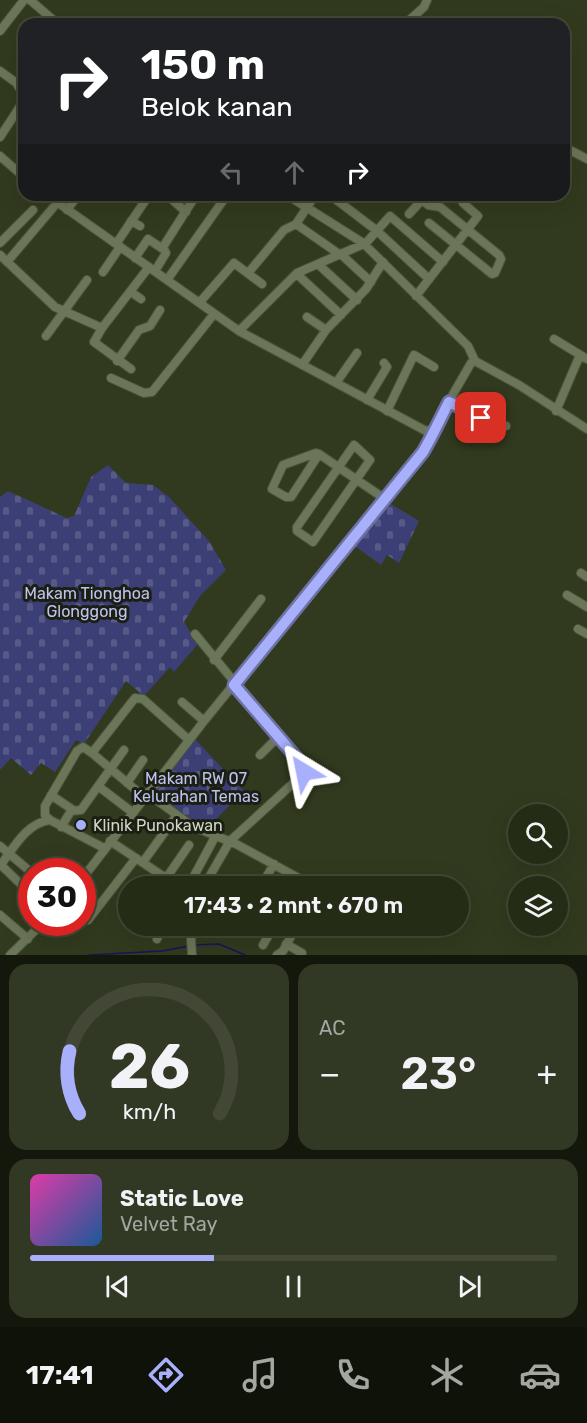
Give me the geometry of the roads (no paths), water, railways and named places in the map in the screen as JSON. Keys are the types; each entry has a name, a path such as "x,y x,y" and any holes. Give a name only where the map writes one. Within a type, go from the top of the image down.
{"street":[{"path":"0,31 24,0"},
{"path":"30,0 51,18"},
{"path":"412,18 424,7 427,0"},
{"path":"0,71 18,80"},
{"path":"0,137 18,110"},
{"path":"570,150 587,159"},
{"path":"0,156 18,172"},
{"path":"54,201 239,331 387,411 426,431 431,431"},
{"path":"67,210 74,201"},
{"path":"103,272 145,201"},
{"path":"174,201 186,212"},
{"path":"163,249 192,201"},
{"path":"166,280 220,201"},
{"path":"297,201 363,243 468,346 475,361 519,385 587,429"},
{"path":"249,272 284,230 296,224 311,201"},
{"path":"338,201 376,230 429,279"},
{"path":"409,214 417,201"},
{"path":"423,201 428,205 438,206 501,257 495,273 492,274 429,223"},
{"path":"0,270 57,203"},
{"path":"416,296 478,216 463,203"},
{"path":"0,243 33,210"},
{"path":"239,331 297,273 368,241 376,230 392,216 442,262"},
{"path":"131,221 140,226"},
{"path":"296,224 341,255 371,282"},
{"path":"131,369 94,342 102,328 131,292 166,253 148,239 135,258"},
{"path":"0,255 52,304 102,328"},
{"path":"302,365 326,330 357,300 383,262"},
{"path":"200,302 235,263 262,284"},
{"path":"320,266 357,300"},
{"path":"300,277 341,315"},
{"path":"46,336 87,280"},
{"path":"131,292 141,299"},
{"path":"117,361 139,330 150,326 160,310"},
{"path":"111,378 146,393 152,392 214,314"},
{"path":"307,317 326,330"},
{"path":"554,339 584,357 556,411"},
{"path":"336,383 357,353"},
{"path":"387,411 414,355 434,367"},
{"path":"96,859 204,721 423,452 431,439 431,431 471,363 475,361"},
{"path":"367,400 387,367 384,363"},
{"path":"449,402 480,416 486,424 506,426"},
{"path":"355,446 370,459 357,480 314,542 297,531 338,466 355,446"},
{"path":"319,454 291,497 272,489 285,464 319,454 385,500"},
{"path":"567,595 587,607"},
{"path":"214,660 261,599"},
{"path":"578,629 587,634"},
{"path":"195,634 234,685 301,763 304,772 230,841 210,876"},
{"path":"92,753 137,697 189,740"},
{"path":"182,702 204,721"},
{"path":"260,755 278,737"},
{"path":"165,876 140,860 50,820 44,810 80,747 92,753 127,783 192,826 230,841 295,876"},
{"path":"51,795 73,810 81,810 124,750"},
{"path":"127,783 143,760"},
{"path":"98,786 132,812"},
{"path":"61,826 73,810"},
{"path":"96,911 177,815"},
{"path":"18,882 0,866 21,837 50,820"},
{"path":"194,876 216,835"},
{"path":"169,876 189,845"},
{"path":"0,846 18,861"},
{"path":"267,876 274,864"},
{"path":"0,915 28,939"},
{"path":"10,955 31,936"},
{"path":"191,936 191,954"},
{"path":"263,945 268,936"},
{"path":"277,955 290,936"},
{"path":"286,944 302,953"}],"waterway":[{"path":"194,945 219,944 245,955"},
{"path":"89,955 162,951 189,946"}],"place":[{"name":"Klinik Punokawan","path":"81,825"}],"park label":[{"name":"Makam Tionghoa Glonggong","path":"87,602"},
{"name":"Makam RW 07 Kelurahan Temas","path":"196,787"}]}
